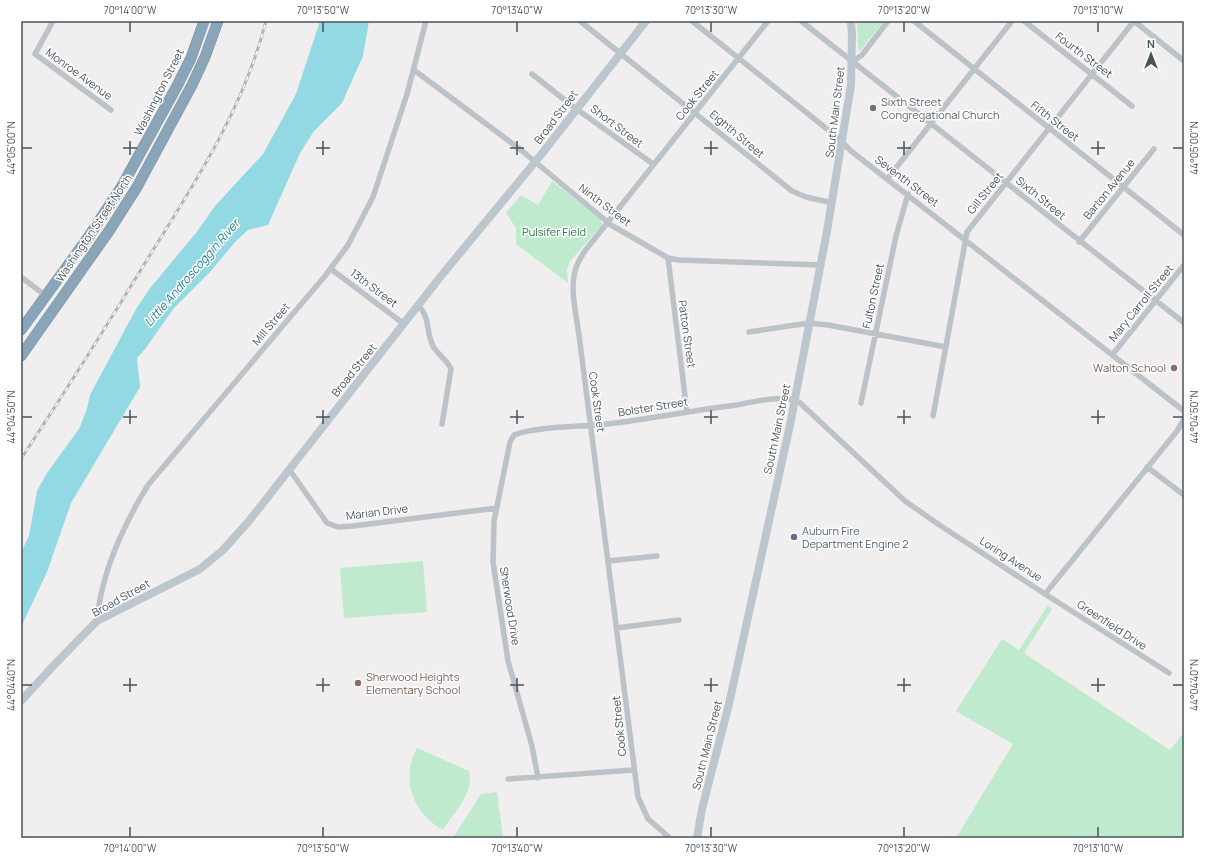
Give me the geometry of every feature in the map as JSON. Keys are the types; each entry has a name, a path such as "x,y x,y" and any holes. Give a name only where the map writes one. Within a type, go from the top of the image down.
{"highway":[{"name":"Washington Street","path":"21,330 105,213 128,176 180,79 195,47 204,21"},
{"name":"Washington Street North","path":"21,356 109,231 137,187 192,85 218,21"}],"street":[{"name":"Monroe Avenue","path":"53,21 35,54 111,110"},
{"name":"Mill Street","path":"97,621 100,597 112,557 130,515 148,485 331,268 358,229 373,197 414,70 426,21"},
{"name":"Eighth Street","path":"580,21 695,113 727,141 792,191 806,197 833,203"},
{"name":"Broad Street","path":"21,702 54,665 97,621 200,569 216,556 249,521 418,305 535,162 646,21"},
{"name":"Seventh Street","path":"692,21 843,143 1184,410"},
{"name":"Cook Street","path":"670,838 652,823 644,813 638,797 633,770 576,312 574,275 580,259 608,222 768,21"},
{"name":"Sixth Street","path":"801,21 1155,301 1184,322"},
{"name":"South Main Street","path":"697,838 729,704 795,399 833,203 843,143 852,62 851,21"},
{"path":"852,62 862,56 888,21"},
{"name":"Fifth Street","path":"914,21 1048,129 1184,235"},
{"path":"888,178 1012,21"},
{"name":"Fourth Street","path":"1024,21 1132,106"},
{"path":"1134,21 1184,61"},
{"name":"Gill Street","path":"933,416 966,235 1134,21"},
{"name":"Ninth Street","path":"414,70 535,162 608,222 668,258 678,260 820,265"},
{"name":"Short Street","path":"532,74 653,164"},
{"name":"Barton Avenue","path":"1080,242 1154,149"},
{"name":"Fulton Street","path":"861,403 896,236 908,194"},
{"name":"Patton Street","path":"668,258 687,412"},
{"name":"Mary Carroll Street","path":"1113,354 1184,265"},
{"name":"13th Street","path":"331,268 404,324"},
{"path":"21,277 46,296"},
{"path":"418,305 427,317 429,335 434,349 451,369 442,424"},
{"path":"749,332 809,323 828,325 946,347"},
{"name":"Bolster Street","path":"514,435 536,430 590,425 748,403 795,399"},
{"name":"Loring Avenue","path":"795,399 905,501 1045,594 1148,467 1184,419"},
{"name":"Sherwood Drive","path":"514,435 510,442 496,508 492,549 496,588 508,661 532,746 538,778"},
{"path":"1148,467 1184,495"},
{"name":"Marian Drive","path":"289,469 323,519 334,526 353,526 496,508"},
{"path":"608,561 657,556"},
{"name":"Greenfield Drive","path":"1045,594 1169,673"},
{"path":"616,628 679,620"},
{"path":"508,779 633,770"}],"green space":[{"path":"857,21 884,21 860,51 858,48"},
{"name":"Pulsifer Field","path":"552,181 601,219 602,225 570,261 567,269 568,283 516,244 516,228 506,213 521,195 538,205"},
{"path":"423,561 427,612 344,618 340,568"},
{"path":"1048,605 1052,609 1024,653 1170,750 1184,732 1184,838 956,838 1013,744 956,711 1002,639 1019,650"},
{"path":"417,748 469,771 469,787 466,795 443,830 424,814 417,805 412,794 410,772 412,760"},
{"path":"497,792 503,838 453,838 481,794"}],"water":[{"name":"Little Androscoggin River","path":"320,21 369,21 363,56 342,103 314,131 300,153 268,225 248,230 235,242 210,272 174,308 137,358 140,387 71,503 47,572 21,627 21,552 29,536 37,491 47,473 79,429 87,409 90,395 136,309 151,287 196,233 215,206 263,154 296,94"}],"railway":[{"path":"21,459 54,409 202,171 232,113 245,83 257,53 266,21"}],"place":[{"name":"Sixth Street Congregational Church","path":"873,108"},
{"name":"Walton School","path":"1174,368"},
{"name":"Auburn Fire Department Engine 2","path":"794,537"},
{"name":"Sherwood Heights Elementary School","path":"358,683"}]}
